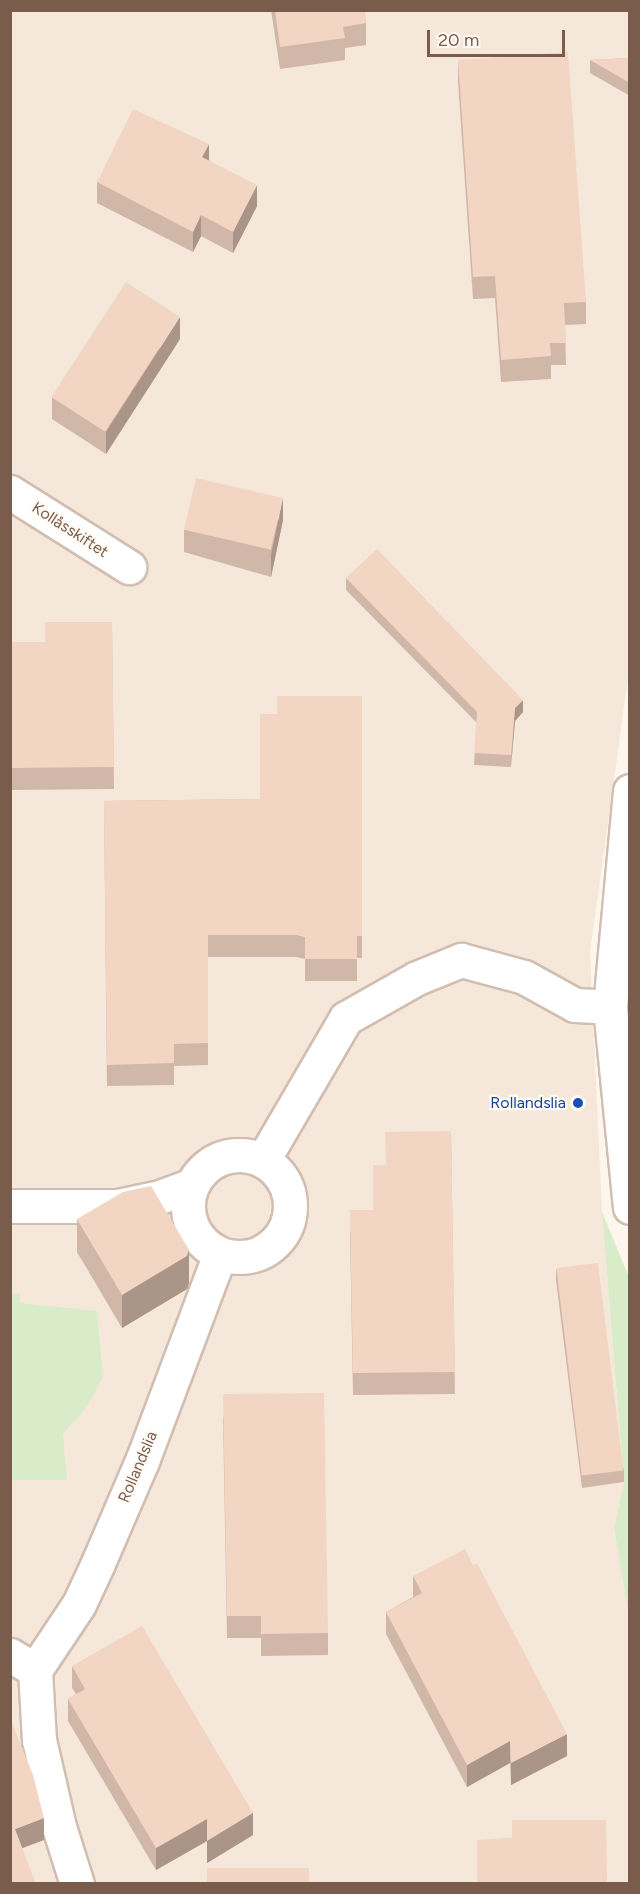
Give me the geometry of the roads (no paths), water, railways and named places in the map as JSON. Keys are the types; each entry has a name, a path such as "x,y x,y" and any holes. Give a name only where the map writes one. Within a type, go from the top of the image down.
{"street":[{"name":"Kollåsskiftet","path":"10,492 129,567"},
{"path":"630,791 610,1007 630,1207"},
{"path":"263,1160 346,1018 417,978 461,960 524,976 575,1005 610,1007"},
{"path":"247,1155 263,1160 277,1171 288,1193 288,1219 282,1235 270,1247 254,1255 220,1254 195,1233 187,1201 192,1185 214,1160 247,1155"},
{"path":"10,1206 118,1206 157,1198 192,1185"},
{"name":"Rollandslia","path":"77,1884 59,1827 23,1662 78,1604 98,1563 142,1461 220,1254"}],"place":[{"name":"Rollandslia","path":"578,1103"}]}
